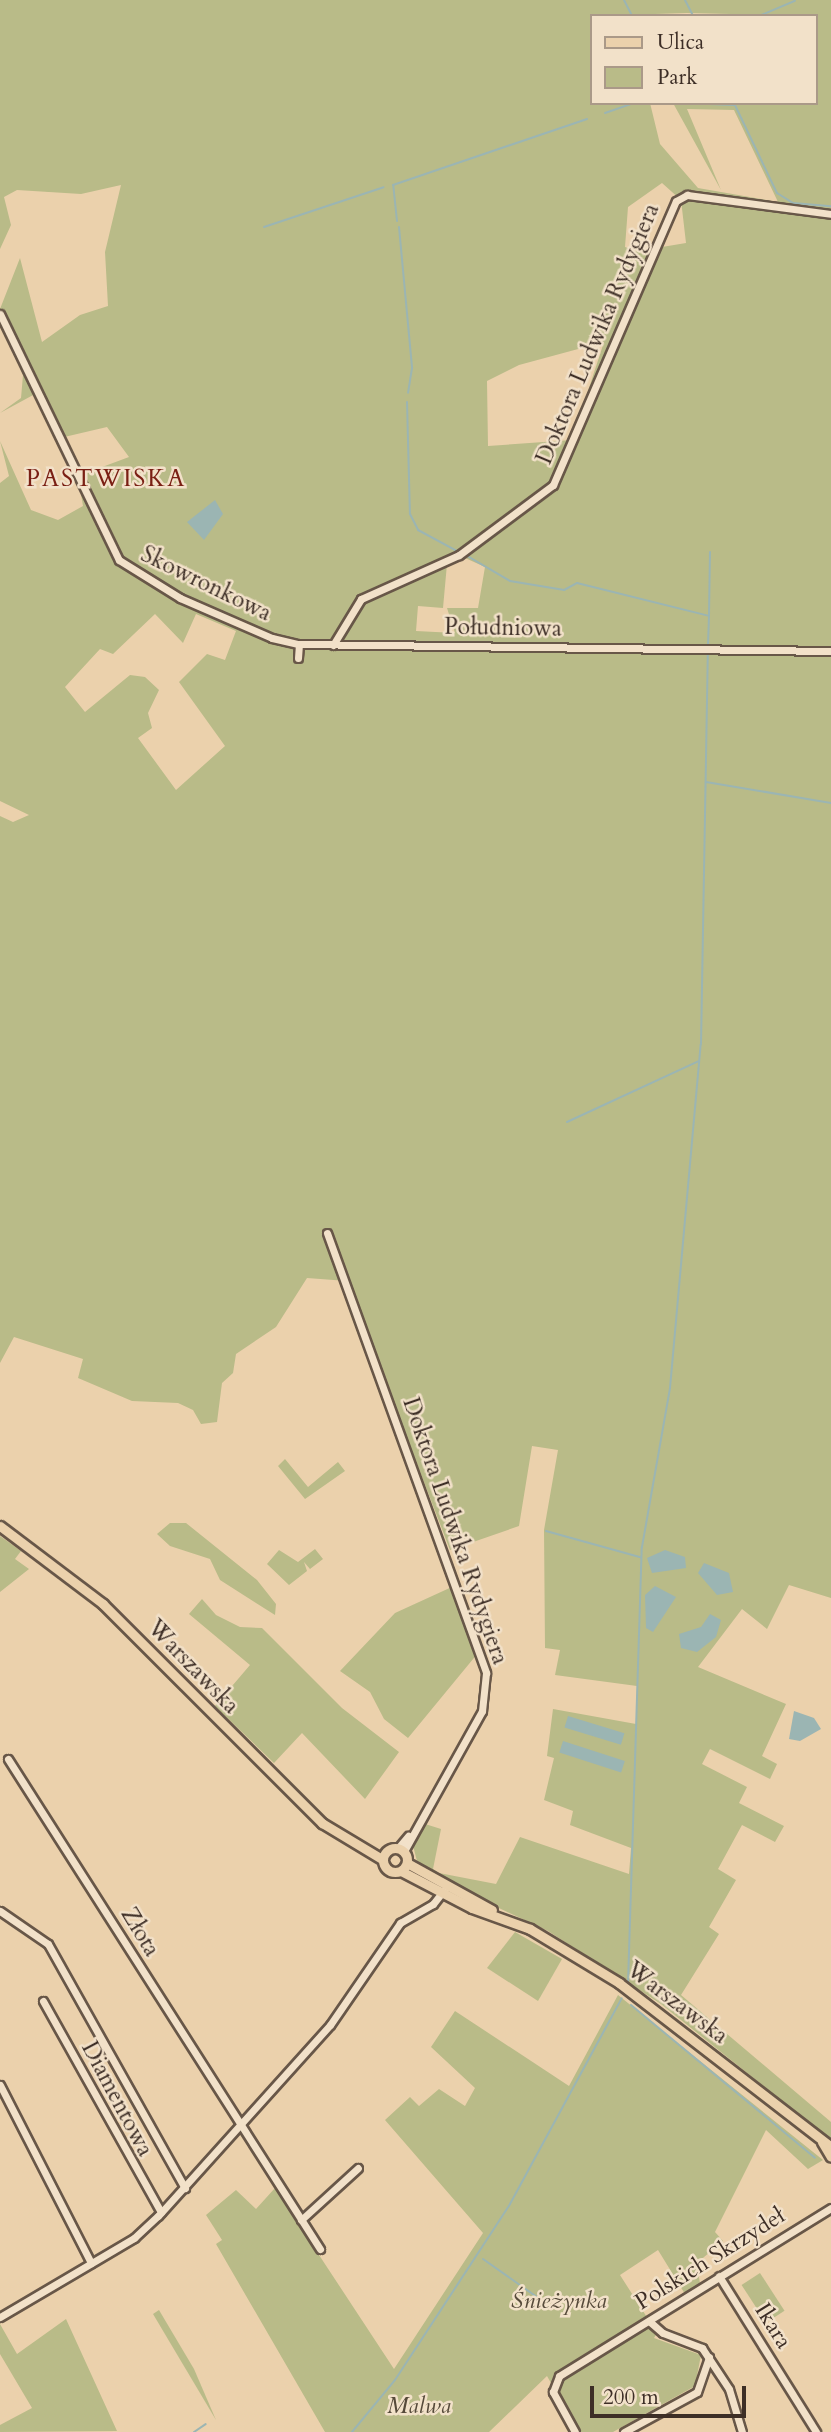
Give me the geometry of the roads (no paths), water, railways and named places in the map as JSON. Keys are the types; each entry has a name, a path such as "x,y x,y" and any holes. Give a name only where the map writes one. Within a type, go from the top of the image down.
{"main road":[{"name":"Warszawska","path":"0,1526 103,1604 294,1798 352,1843 384,1855 387,1870 404,1867 444,1890 499,1915 635,1993 831,2147"},
{"path":"384,1855 401,1849 404,1867"},
{"name":"Warszawska","path":"821,2140 831,2157"}],"street":[{"name":"Doktora Ludwika Rydygiera","path":"333,645 361,599 459,555 553,485 676,201 687,195 831,214"},
{"name":"Skowronkowa","path":"0,314 28,362 120,560 180,598 299,644"},
{"name":"Południowa","path":"299,644 831,652"},
{"path":"298,658 299,644"},
{"name":"Doktora Ludwika Rydygiera","path":"327,1233 486,1673 476,1723 401,1849"},
{"name":"Złota","path":"8,1759 320,2249"},
{"path":"0,2317 134,2238 162,2212 330,2025 403,1919 444,1890"},
{"path":"0,1911 48,1944 185,2188"},
{"name":"Diamentowa","path":"43,2001 162,2212"},
{"path":"0,2085 91,2263"},
{"path":"301,2220 358,2168"},
{"name":"Polskich Skrzydeł","path":"575,2432 552,2387 559,2376 831,2206"},
{"name":"Ikara","path":"719,2276 816,2432"},
{"path":"649,2320 709,2357 732,2396 742,2432"},
{"path":"624,2432 697,2392 709,2357"}],"water":[{"path":"215,500 223,514 204,540 187,522"},
{"path":"665,1550 685,1557 686,1568 652,1573 647,1558"},
{"path":"704,1563 729,1573 733,1592 717,1595 698,1573"},
{"path":"655,1586 676,1597 653,1632 646,1628 645,1595"},
{"path":"710,1614 721,1620 716,1637 697,1652 681,1648 679,1634 701,1627"},
{"path":"794,1711 814,1718 821,1729 800,1741 789,1739"},
{"path":"568,1716 624,1733 621,1745 564,1727"},
{"path":"563,1741 625,1761 621,1772 559,1752"}],"waterway":[{"path":"624,0 631,14"},
{"path":"685,0 692,14"},
{"path":"764,14 795,1"},
{"path":"605,113 628,105"},
{"path":"735,105 777,193 793,203 831,206"},
{"path":"397,221 393,185 587,119"},
{"path":"264,227 384,187"},
{"path":"399,227 412,368 408,393"},
{"path":"407,402 410,514 418,530 457,551"},
{"path":"709,615 710,552"},
{"path":"464,554 510,581 564,590 577,583 709,616 708,647"},
{"path":"628,1984 642,1547 670,1388 701,1044 708,653"},
{"path":"706,782 831,803"},
{"path":"567,1122 699,1061"},
{"path":"546,1531 640,1557"},
{"path":"352,2432 395,2380 510,2204 622,1998"},
{"path":"631,2005 815,2158"},
{"path":"483,2259 544,2302"},
{"path":"194,2432 206,2424"}],"district":[{"name":"PASTWISKA","path":"106,479"}],"park label":[{"name":"Śnieżynka","path":"559,2301"},
{"name":"Malwa","path":"419,2406"}]}
